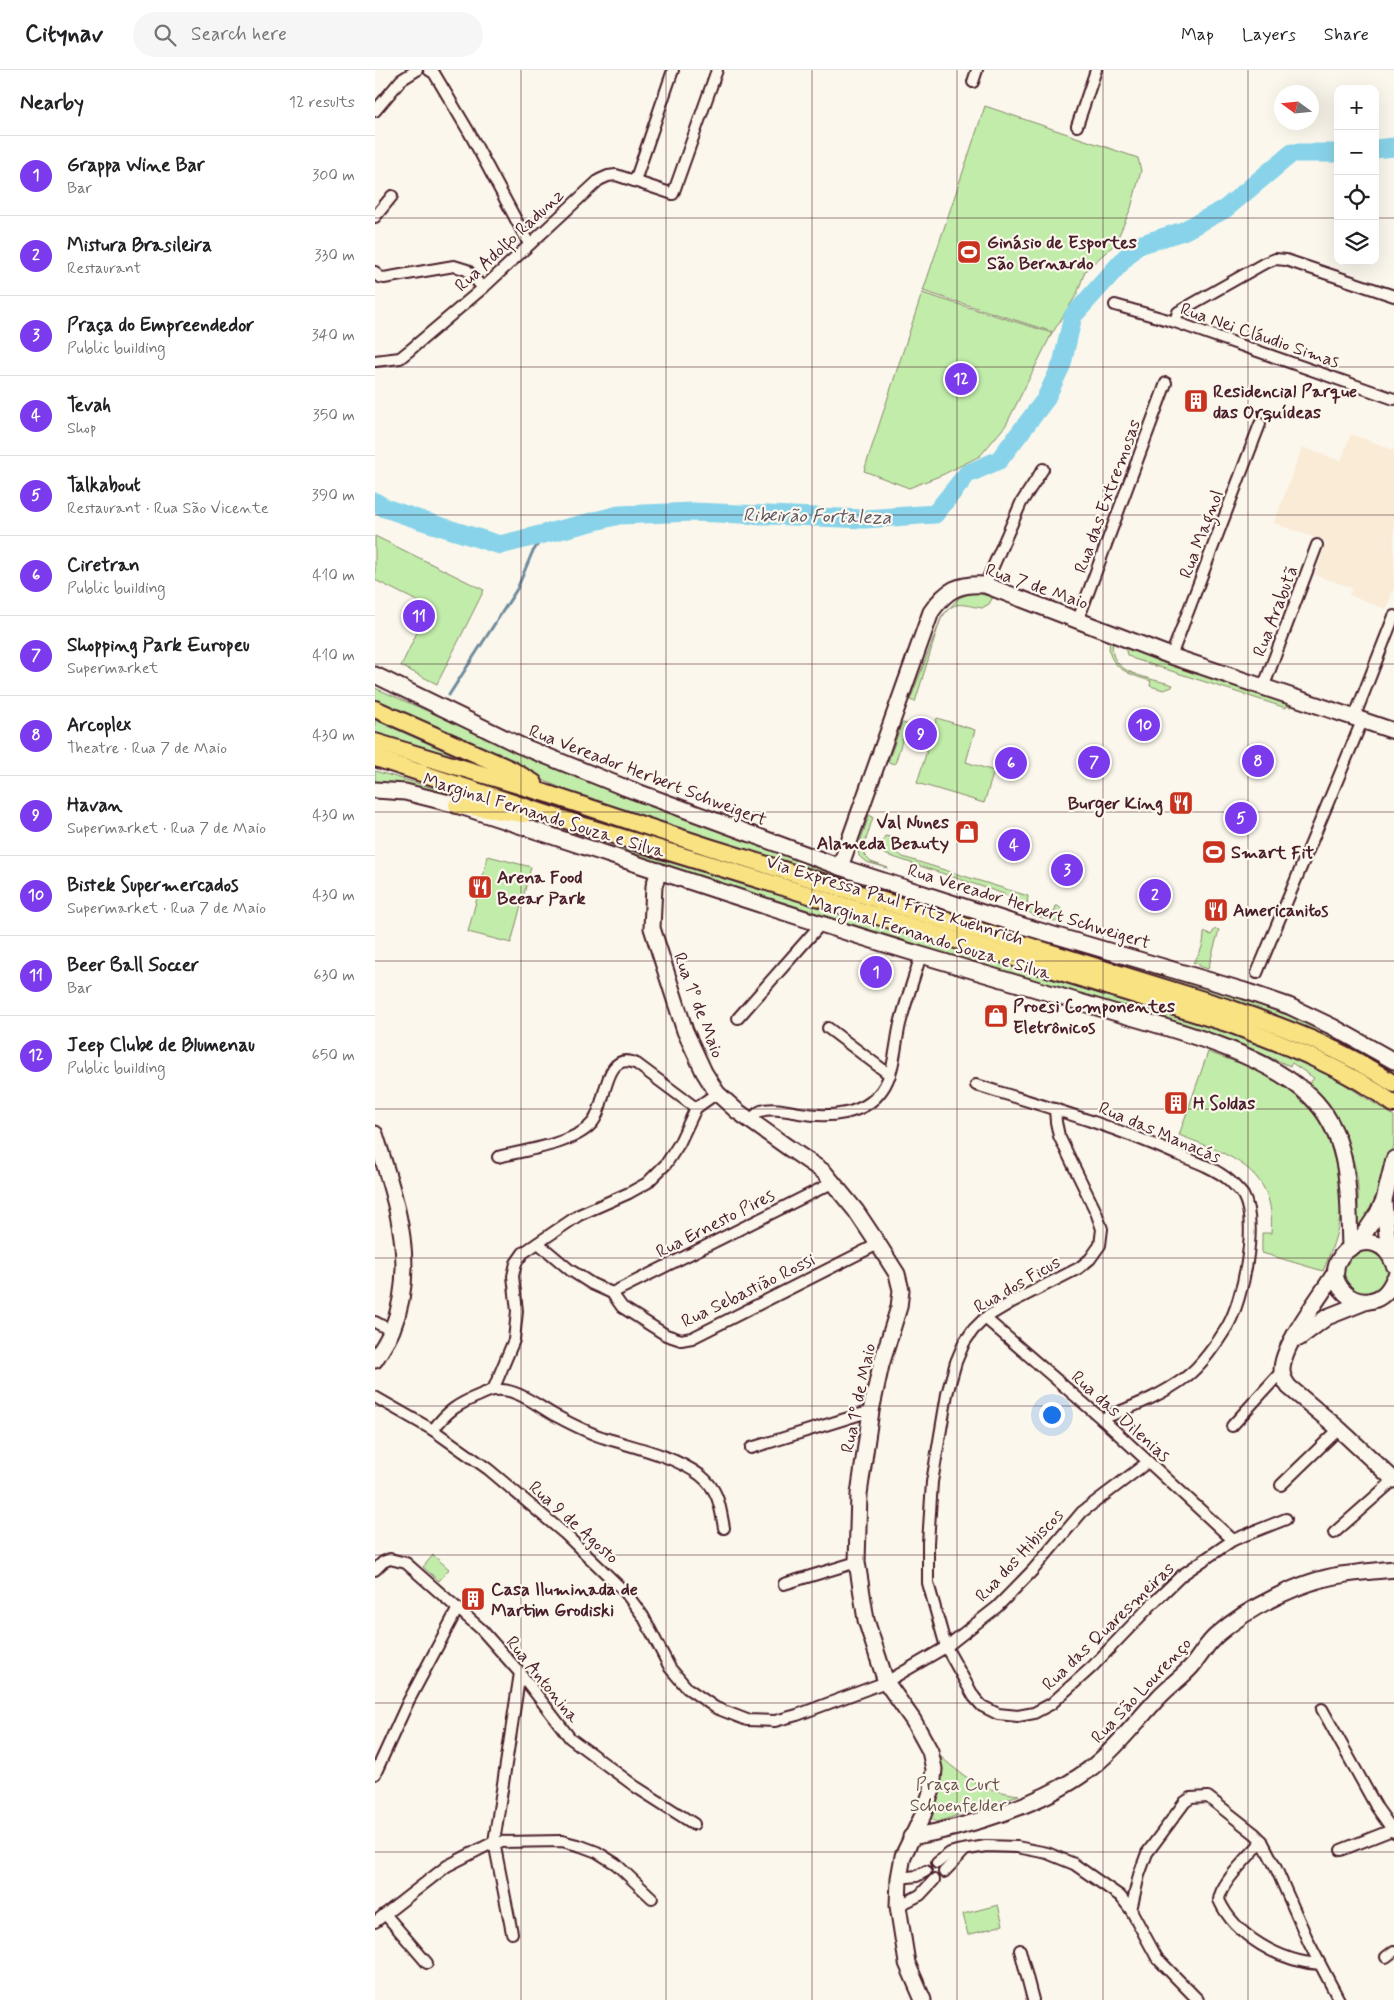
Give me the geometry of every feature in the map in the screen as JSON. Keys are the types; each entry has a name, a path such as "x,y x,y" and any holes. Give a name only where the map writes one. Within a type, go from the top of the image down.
{"main road":[{"path":"375,709 511,770 530,780 545,793"},
{"name":"Via Expressa Paul Fritz Kuehnrich","path":"375,742 545,793 719,850 1282,1026 1326,1045 1387,1086 1394,1104"},
{"name":"Via Expressa Paul Fritz Kuehnrich","path":"375,758 581,824 1227,1023 1387,1086"},
{"path":"457,806 510,812 581,824"}],"street":[{"path":"375,111 401,80 417,70"},
{"path":"429,70 434,73 469,132 529,244"},
{"path":"635,181 673,70"},
{"name":"Rua Adolfo Radunz","path":"375,361 400,358 483,288 599,180 607,176 616,175 673,194 717,70"},
{"path":"973,82 977,70"},
{"path":"1077,126 1096,70"},
{"path":"375,217 392,196"},
{"path":"1175,322 1178,312 1263,264 1275,260 1298,263 1394,296"},
{"path":"375,272 379,277 384,278 454,266 467,270 483,288"},
{"name":"Rua Nei Cláudio Simas","path":"1115,305 1175,322 1394,400"},
{"name":"Rua das Extremosas","path":"1079,620 1166,383"},
{"name":"Rua Magnol","path":"1171,656 1260,424"},
{"path":"985,585 1021,503 1043,469"},
{"name":"Rua Arabutã","path":"1263,688 1317,545"},
{"name":"Rua 7 de Maio","path":"839,867 931,612 950,591 973,584 985,585 1171,656 1394,731"},
{"path":"1257,973 1358,719 1394,616"},
{"name":"Rua Vereador Herbert Schweigert","path":"377,677 519,745 579,770 839,867 1014,923 1245,991 1289,1006 1333,1027 1394,1061"},
{"name":"Marginal Fernando Souza e Silva","path":"375,790 405,792 457,806 821,924 1160,1026 1256,1061 1289,1079 1312,1098 1327,1117 1338,1138 1348,1181 1354,1245"},
{"name":"Rua 1º de Maio","path":"659,871 654,886 653,901 652,928 655,942 690,1044 717,1092 751,1122 814,1164 833,1182 879,1244 897,1274 901,1290 899,1307 881,1365 871,1411 859,1494 857,1562 866,1620 886,1682 913,1720 930,1751 934,1769 932,1790 923,1815 911,1836 903,1856 899,1878 898,1906 907,1963 923,2000"},
{"path":"739,1018 821,924"},
{"path":"751,1122 755,1114 768,1109 813,1116 832,1115 855,1111 871,1102 883,1090 889,1075 901,1022 921,955"},
{"path":"829,1028 889,1075"},
{"path":"498,1157 569,1139 583,1132 595,1121 602,1106 612,1069 619,1062 629,1060 637,1064 696,1108"},
{"name":"Rua das Manacás","path":"976,1085 1123,1130 1209,1168 1230,1180 1243,1195 1248,1216 1249,1245 1237,1304 1227,1326 1188,1376 1161,1394 1102,1419"},
{"path":"493,1390 508,1357 517,1325 513,1276 516,1263 523,1253 579,1215 647,1183 666,1164 679,1144 696,1108 717,1092"},
{"name":"Rua dos Ficus","path":"947,1647 928,1583 928,1543 932,1482 947,1394 956,1362 964,1343 985,1318 1079,1268 1091,1259 1100,1245 1102,1229 1096,1212 1059,1136 1055,1109"},
{"path":"375,1134 378,1154 394,1194 405,1253 404,1286 392,1331 375,1360"},
{"path":"1233,1426 1281,1372 1288,1348 1336,1271 1343,1253 1354,1245 1378,1213 1384,1200 1394,1159"},
{"name":"Rua Ernesto Pires","path":"612,1293 833,1182"},
{"path":"1384,1200 1387,1235 1393,1262"},
{"path":"1354,1245 1366,1242 1382,1247 1393,1262"},
{"name":"Rua Sebastião Rossi","path":"538,1243 570,1270 592,1284 612,1293 622,1307 673,1339 686,1340 879,1244"},
{"path":"1336,1271 1339,1286 1344,1292 1350,1297 1365,1302"},
{"path":"1288,1348 1316,1323 1327,1317 1380,1298 1391,1287 1394,1280"},
{"name":"Rua das Dilenias","path":"985,1318 1102,1419 1233,1540"},
{"path":"375,1322 392,1331"},
{"path":"1281,1372 1289,1387 1339,1429 1394,1480 1334,1533"},
{"path":"433,1430 452,1408 493,1390 506,1390 520,1395 581,1429 602,1438 658,1454 699,1475 713,1488 719,1502 724,1528"},
{"name":"Rua 9 de Agosto","path":"375,1397 433,1430 488,1470 565,1534 625,1592 638,1610 670,1668 687,1688 715,1708 747,1720 775,1721 797,1716 886,1682"},
{"path":"751,1448 871,1411"},
{"path":"1281,1485 1339,1429"},
{"name":"Rua dos Hibiscos","path":"886,1682 947,1647 997,1607 1033,1570 1082,1512 1148,1462"},
{"name":"Rua das Quaresmeiras","path":"947,1647 974,1697 982,1706 998,1714 1018,1716 1034,1712 1051,1704 1092,1667 1153,1602 1183,1575 1233,1540 1286,1519"},
{"name":"Rua Antonina","path":"375,1570 383,1562 390,1559 399,1560 414,1570 481,1629 521,1673 571,1738 636,1788 694,1824"},
{"path":"784,1584 857,1562"},
{"name":"Rua São Lourenço","path":"911,1836 946,1831 1037,1799 1087,1771 1107,1754 1159,1697 1191,1667 1215,1636 1254,1607 1310,1583 1340,1575 1394,1569"},
{"path":"375,1774 407,1702 458,1608"},
{"path":"512,1933 494,1842 521,1673"},
{"path":"1322,1709 1377,1808 1393,1831 1341,1850"},
{"path":"1131,1910 1139,1875 1147,1853 1185,1802 1191,1798 1208,1797 1262,1841 1339,2000"},
{"path":"375,1922 447,1866 494,1842 562,1841 581,1846 597,1852 616,1864 652,1898"},
{"path":"1262,1841 1248,1860 1224,1885 1219,1900 1222,1907 1240,1930 1272,1950 1293,1958 1320,1964"},
{"path":"937,1863 950,1854 986,1846 1017,1847 1075,1864 1120,1896 1131,1910 1157,1958 1196,2000"},
{"path":"944,1872 965,1850"},
{"path":"899,1878 917,1876 926,1871"},
{"path":"898,1906 920,1895 934,1880"},
{"path":"385,1914 427,1963"},
{"path":"1020,1950 1033,2000"}],"shaded area":[{"path":"1351,434 1394,450 1394,588 1386,609 1349,595 1352,588 1315,575 1326,542 1274,523 1302,447 1341,461"}],"green space":[{"path":"985,106 1138,158 1141,171 1131,208 1115,244 1085,271 1077,294 1053,332 923,291"},
{"path":"922,293 1052,333 1006,425 980,456 942,475 909,488 864,471"},
{"path":"375,536 484,590 437,684 401,666 429,607 375,580"},
{"path":"973,592 993,597 989,604 982,608 963,605 953,606 940,621 942,616 959,598"},
{"path":"940,622 915,702 910,700"},
{"path":"1110,641 1113,642 1113,653 1116,661 1123,668 1143,677 1173,685 1172,687 1164,690 1150,686 1151,681 1121,669 1111,658 1109,650"},
{"path":"1125,646 1291,705 1291,707 1287,706 1286,708 1134,659 1127,655"},
{"path":"375,688 591,783 705,826 798,859 1229,994 1317,1026 1394,1068 1394,1072 1370,1058 1314,1031 1227,999 698,835 563,789 375,705"},
{"path":"937,718 975,730 966,762 994,771 984,803 917,783"},
{"path":"375,720 488,770 375,734"},
{"path":"902,723 907,724 895,764 888,762"},
{"path":"375,771 471,799 468,802 397,784 375,782"},
{"path":"869,815 873,817 864,846 864,855 871,862 888,868 866,862 859,856 858,848"},
{"path":"522,820 742,883 1252,1041 1306,1064 1341,1082 1394,1116 1394,1144 1382,1196 1360,1229 1356,1227 1358,1188 1353,1160 1348,1146 1327,1106 1309,1084 1314,1078 1292,1063 1290,1066 1250,1049 1186,1027 817,915"},
{"path":"885,836 890,837 895,851 903,857 1028,896 1027,905 1054,913 1056,906 1058,906 1063,913 1060,913 1058,922 1033,915 1004,894 884,854 880,850"},
{"path":"488,856 531,867 511,943 468,932"},
{"path":"1215,929 1219,930 1208,969 1193,962 1198,956 1204,933 1206,932 1211,935"},
{"path":"1208,1052 1248,1067 1277,1082 1307,1106 1323,1128 1339,1179 1341,1206 1337,1231 1323,1271 1262,1253 1262,1233 1271,1233 1271,1211 1266,1194 1258,1179 1232,1158 1179,1135"},
{"path":"1374,1248 1390,1268 1390,1276 1376,1293 1360,1294 1349,1288 1343,1277 1344,1263 1354,1251"},
{"path":"433,1555 449,1569 439,1581 423,1567"},
{"name":"Praça Curt Schoenfelder","path":"941,1757 968,1778 985,1787 1019,1795 937,1822 931,1819 931,1812 940,1783"},
{"path":"998,1905 1003,1925 968,1935 963,1914"}],"waterway":[{"name":"Ribeirão Fortaleza","path":"1379,149 1394,147"},
{"name":"Ribeirão Fortaleza","path":"375,502 385,508 500,545 619,515 693,512 865,519 935,514 967,474 999,460 1045,400 1062,364 1073,316 1136,246 1183,231 1225,209 1292,153 1334,153"},
{"path":"449,695 517,589 532,553 546,532"}],"place":[{"name":"Ginásio de Esportes São Bernardo","path":"969,252"},
{"name":"Jeep Clube de Blumenau","path":"961,379"},
{"name":"Residencial Parque das Orquídeas","path":"1196,401"},
{"name":"Beer Ball Soccer","path":"419,616"},
{"name":"Bistek Supermercados","path":"1144,725"},
{"name":"Havan","path":"921,734"},
{"name":"Arcoplex","path":"1258,761"},
{"name":"Shopping Park Europeu","path":"1094,762"},
{"name":"Ciretran","path":"1011,763"},
{"name":"Burger King","path":"1181,803"},
{"name":"Talkabout","path":"1241,818"},
{"name":"Val Nunes Alameda Beauty","path":"967,832"},
{"name":"Tevah","path":"1014,845"},
{"name":"Smart Fit","path":"1214,852"},
{"name":"Praça do Empreendedor","path":"1067,870"},
{"name":"Arena Food Beear Park","path":"480,887"},
{"name":"Mistura Brasileira","path":"1155,895"},
{"name":"Americanitos","path":"1216,910"},
{"name":"Grappa Wine Bar","path":"876,972"},
{"name":"Proesi Componentes Eletrônicos","path":"996,1016"},
{"name":"H Soldas","path":"1176,1103"},
{"name":"Casa Iluminada de Martim Grodiski","path":"473,1599"}]}
